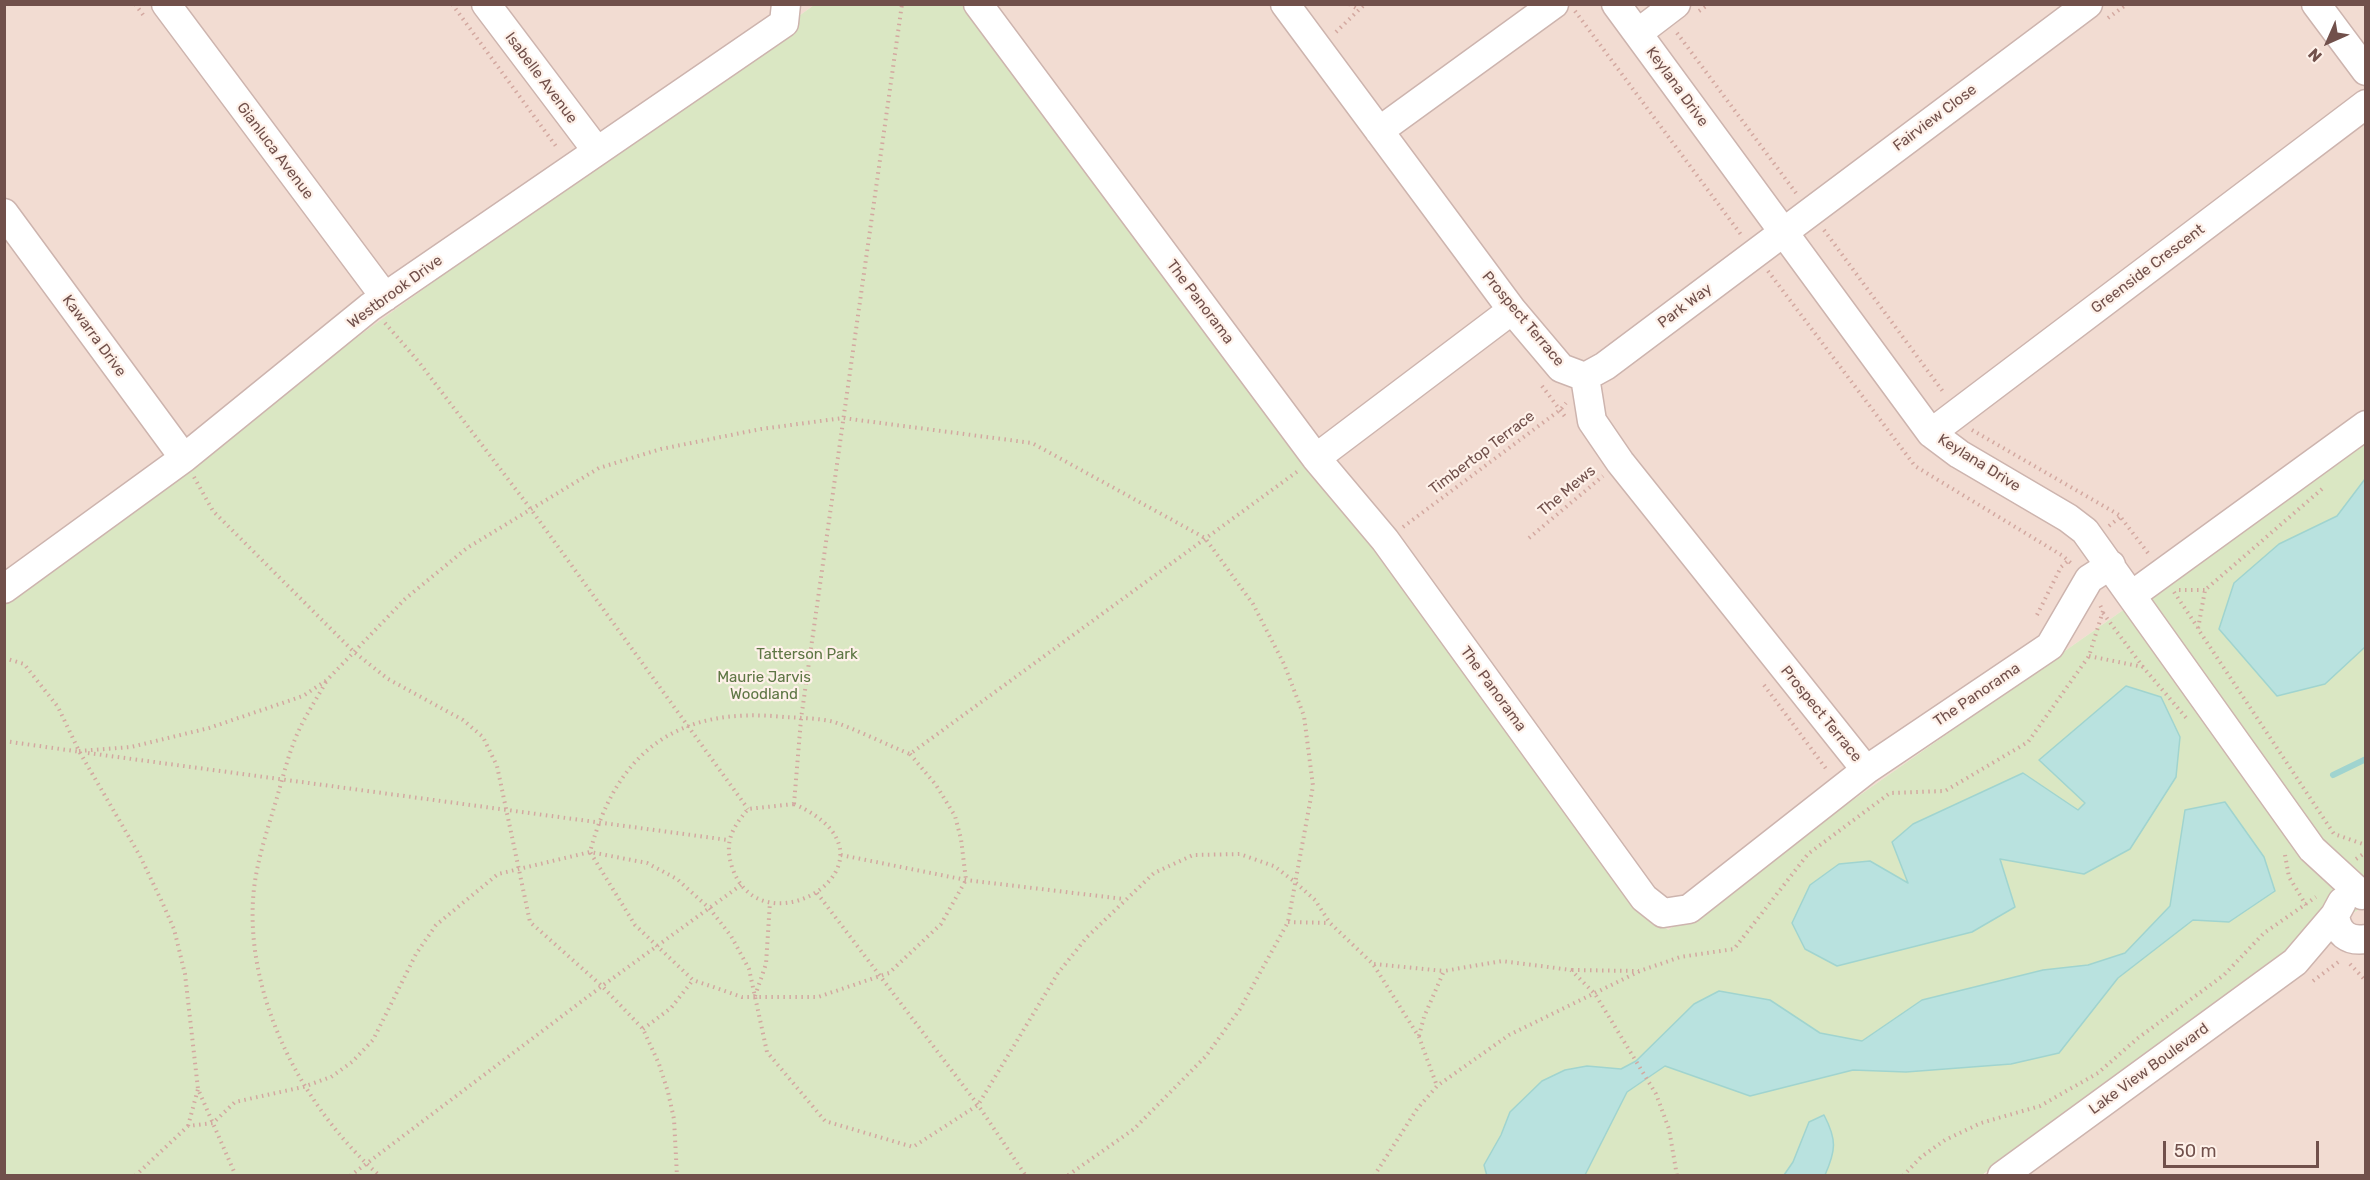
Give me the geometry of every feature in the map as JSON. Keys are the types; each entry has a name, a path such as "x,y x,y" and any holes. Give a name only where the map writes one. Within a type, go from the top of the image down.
{"street":[{"name":"Isabelle Avenue","path":"486,4 597,151"},
{"name":"Westbrook Drive","path":"4,589 184,458 378,302 784,23 786,4"},
{"name":"The Panorama","path":"978,4 1316,458 1385,540 1644,898 1664,913 1689,909 1863,766 2050,646 2100,572"},
{"name":"Prospect Terrace","path":"1285,4 1512,310 1561,368 1585,377 1592,421 1620,462 1863,766"},
{"path":"1379,131 1554,4"},
{"name":"Keylana Drive","path":"1616,4 1931,433 1959,454 2078,524 2092,540 2100,572 2132,595 2312,849 2364,895"},
{"name":"Fairview Close","path":"1784,232 2088,4"},
{"path":"2316,4 2366,71"},
{"path":"1638,33 1669,9"},
{"name":"Gianluca Avenue","path":"157,14 378,302"},
{"name":"Greenside Crescent","path":"1931,433 2366,104"},
{"name":"Kawarra Drive","path":"4,213 184,458"},
{"name":"Park Way","path":"1585,377 1605,366 1784,232"},
{"path":"1316,458 1512,310"},
{"path":"2132,595 2366,425"},
{"name":"Keylana Drive","path":"2312,849 2340,930 2356,944"},
{"name":"Lake View Boulevard","path":"2002,1176 2295,962 2348,897 2364,895"},
{"name":"Lake View Boulevard","path":"2295,962 2356,944"}],"path":[{"path":"135,4 157,14"},
{"path":"452,4 563,155"},
{"path":"794,804 801,718 902,4"},
{"path":"1349,4 1358,9"},
{"path":"1319,50 1365,4"},
{"path":"1669,9 1810,212 1972,430 2120,517 2163,573"},
{"path":"378,302 418,361 530,508 748,809"},
{"name":"Timbertop Terrace","path":"1385,540 1560,410 1585,377"},
{"path":"1541,384 1567,419"},
{"path":"79,751 131,747 209,728 303,696 327,680 423,585 467,548 599,468 661,449 761,429 843,418 1032,443 1205,538 1253,604 1284,664 1304,716 1313,786 1288,922 1240,1009 1206,1056 1134,1129 1067,1176"},
{"path":"184,458 213,511 354,652 388,679 463,720 483,737 497,766 530,922 602,986 643,1029 668,1092 674,1119 677,1176"},
{"path":"910,754 1316,458"},
{"name":"The Mews","path":"1528,538 1620,462"},
{"path":"2198,629 2205,590 2329,484"},
{"path":"2034,621 2061,567 2120,517"},
{"path":"1374,1176 1417,1109 1437,1086 1509,1035 1640,971 1680,957 1734,949 1808,854 1890,793 1945,791 2028,742 2089,656 2102,612 2100,572"},
{"path":"2205,590 2172,590 2334,834 2366,845"},
{"path":"2102,612 2189,722"},
{"path":"2089,656 2144,667"},
{"path":"4,658 24,664 58,707 79,751 140,856 174,929 185,974 198,1089 236,1176"},
{"path":"327,680 298,731 256,868 252,901 255,945 266,999 285,1053 303,1087 322,1114 380,1176"},
{"path":"1763,684 1834,779 1863,766"},
{"path":"749,713 801,718 832,722 910,754 936,785 954,816 961,839 966,880 941,924 889,973 818,997 742,997 693,980 656,946 635,925 590,852 598,822 626,771 656,744 687,724 749,713"},
{"path":"4,741 728,840"},
{"path":"794,804 821,820 834,833 841,855 835,876 817,893 795,902 770,902 755,897 741,885 728,854 728,840 735,824 748,809 794,804"},
{"path":"188,1126 213,1123 235,1102 303,1087 331,1077 352,1062 373,1040 416,954 436,925 498,874 519,867 590,852 647,863 677,879 710,909 731,936 749,969 767,1052 825,1121 913,1147 978,1105 1058,973 1087,937 1124,899 1154,873 1193,855 1240,854 1274,866 1315,900 1330,923 1373,964 1419,1037 1437,1086"},
{"path":"1903,1176 1921,1157 1945,1140 1981,1123 2040,1106 2098,1073 2138,1038 2224,975 2258,939 2306,905 2289,877 2283,853"},
{"path":"841,855 966,880 1124,899"},
{"path":"350,1176 602,986 741,885"},
{"path":"817,893 978,1105 1026,1176"},
{"path":"755,997 766,964 770,902"},
{"path":"1288,922 1330,923"},
{"path":"2356,944 2366,981"},
{"path":"1373,964 1444,972 1502,961 1571,970 1640,971"},
{"path":"1571,970 1595,994 1656,1094 1669,1129 1677,1176"},
{"path":"1419,1037 1424,1017 1444,972"},
{"path":"643,1029 671,1008 693,980"},
{"path":"135,1176 188,1126 198,1089"}],"shaded area":[{"path":"5,5 814,5 5,594"},
{"path":"968,5 2365,5 2365,440 1668,930"},
{"path":"2365,906 2365,1175 1982,1176 2305,941"}],"green space":[{"name":"Tatterson Park","path":"814,5 968,5 1668,930 2365,440 2365,906 2305,941 1982,1175 5,1175 4,594"}],"water":[{"path":"2365,479 2365,647 2325,684 2277,696 2219,629 2234,583 2279,544 2337,516"},
{"path":"2126,686 2161,697 2180,737 2176,777 2130,849 2084,874 2000,859 2015,907 1972,932 1837,966 1805,949 1792,923 1810,885 1839,864 1870,861 1908,883 1892,842 1913,824 2023,773 2078,810 2085,803 2039,760"},
{"path":"2225,802 2264,857 2275,891 2229,922 2193,920 2118,978 2059,1053 2011,1064 1906,1072 1853,1070 1750,1096 1665,1066 1627,1092 1585,1175 1487,1176 1484,1165 1501,1135 1510,1112 1542,1081 1565,1070 1587,1066 1621,1069 1636,1061 1694,1004 1719,991 1770,1000 1820,1033 1862,1041 1922,1000 2043,970 2088,965 2125,953 2170,906 2185,810"},
{"path":"1824,1115 1834,1145 1825,1175 1784,1175 1793,1162 1809,1122"}],"waterway":[{"path":"2333,775 2366,759"}],"park label":[{"name":"Maurie Jarvis Woodland","path":"764,686"}]}
